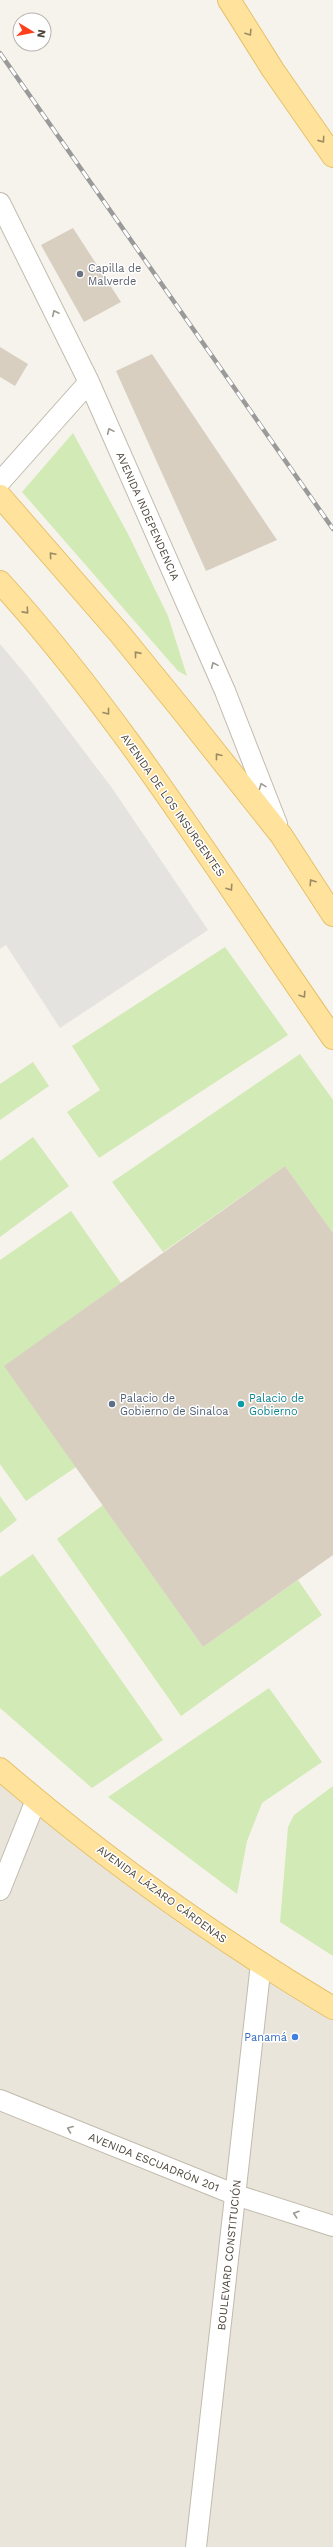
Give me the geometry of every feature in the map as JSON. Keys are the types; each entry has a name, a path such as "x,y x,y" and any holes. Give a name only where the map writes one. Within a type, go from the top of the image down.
{"main road":[{"path":"229,0 273,70 333,156"},
{"path":"0,496 120,634 281,835 333,915"},
{"name":"AVENIDA DE LOS INSURGENTES","path":"0,582 46,632 133,746 333,1038"},
{"name":"AVENIDA LÁZARO CÁRDENAS","path":"0,1768 36,1800 147,1885 261,1963 333,2008"}],"street":[{"name":"AVENIDA INDEPENDENCIA","path":"0,203 89,382 225,691 281,835"},
{"path":"0,482 89,382"},
{"path":"0,1890 36,1800"},
{"name":"BOULEVARD CONSTITUCIÓN","path":"196,2547 261,1963"},
{"name":"AVENIDA ESCUADRÓN 201","path":"0,2100 236,2195 333,2226"}],"shaded area":[{"path":"0,644 27,676 112,788 208,930 60,1028 6,945 0,949"},
{"path":"0,1759 32,1788 333,2008 333,2547 0,2547"}],"green space":[{"path":"73,433 128,534 168,616 187,676 178,671 22,492"},
{"path":"225,947 288,1035 99,1158 67,1112 100,1090 72,1046"},
{"path":"300,1054 333,1100 333,1233 285,1166 163,1252 112,1182"},
{"path":"33,1062 49,1086 0,1120 0,1084"},
{"path":"33,1137 69,1186 0,1237 0,1161"},
{"path":"71,1211 121,1283 5,1366 76,1467 26,1501 0,1464 0,1260"},
{"path":"0,1496 17,1520 0,1533"},
{"path":"103,1505 203,1647 298,1580 322,1615 181,1716 57,1539"},
{"path":"33,1554 163,1740 92,1788 0,1708 0,1577"},
{"path":"269,1688 322,1762 262,1803 247,1841 237,1894 108,1797"},
{"path":"333,1786 333,1956 280,1922 288,1827 294,1815"}],"building":[{"name":"Capilla de Malverde","path":"73,228 121,302 84,322 41,245"},
{"path":"0,347 28,364 15,386 0,377"},
{"path":"152,354 277,540 206,571 116,371"},
{"name":"Palacio de Gobierno de Sinaloa","path":"285,1166 333,1233 333,1555 203,1647 4,1366"}],"railway":[{"path":"0,53 333,529"}],"place":[{"name":"Capilla de Malverde","path":"80,274"},
{"name":"Palacio de Gobierno de Sinaloa","path":"112,1404"},
{"name":"Palacio de Gobierno","path":"241,1404"},
{"name":"Panamá","path":"295,2037"}]}
